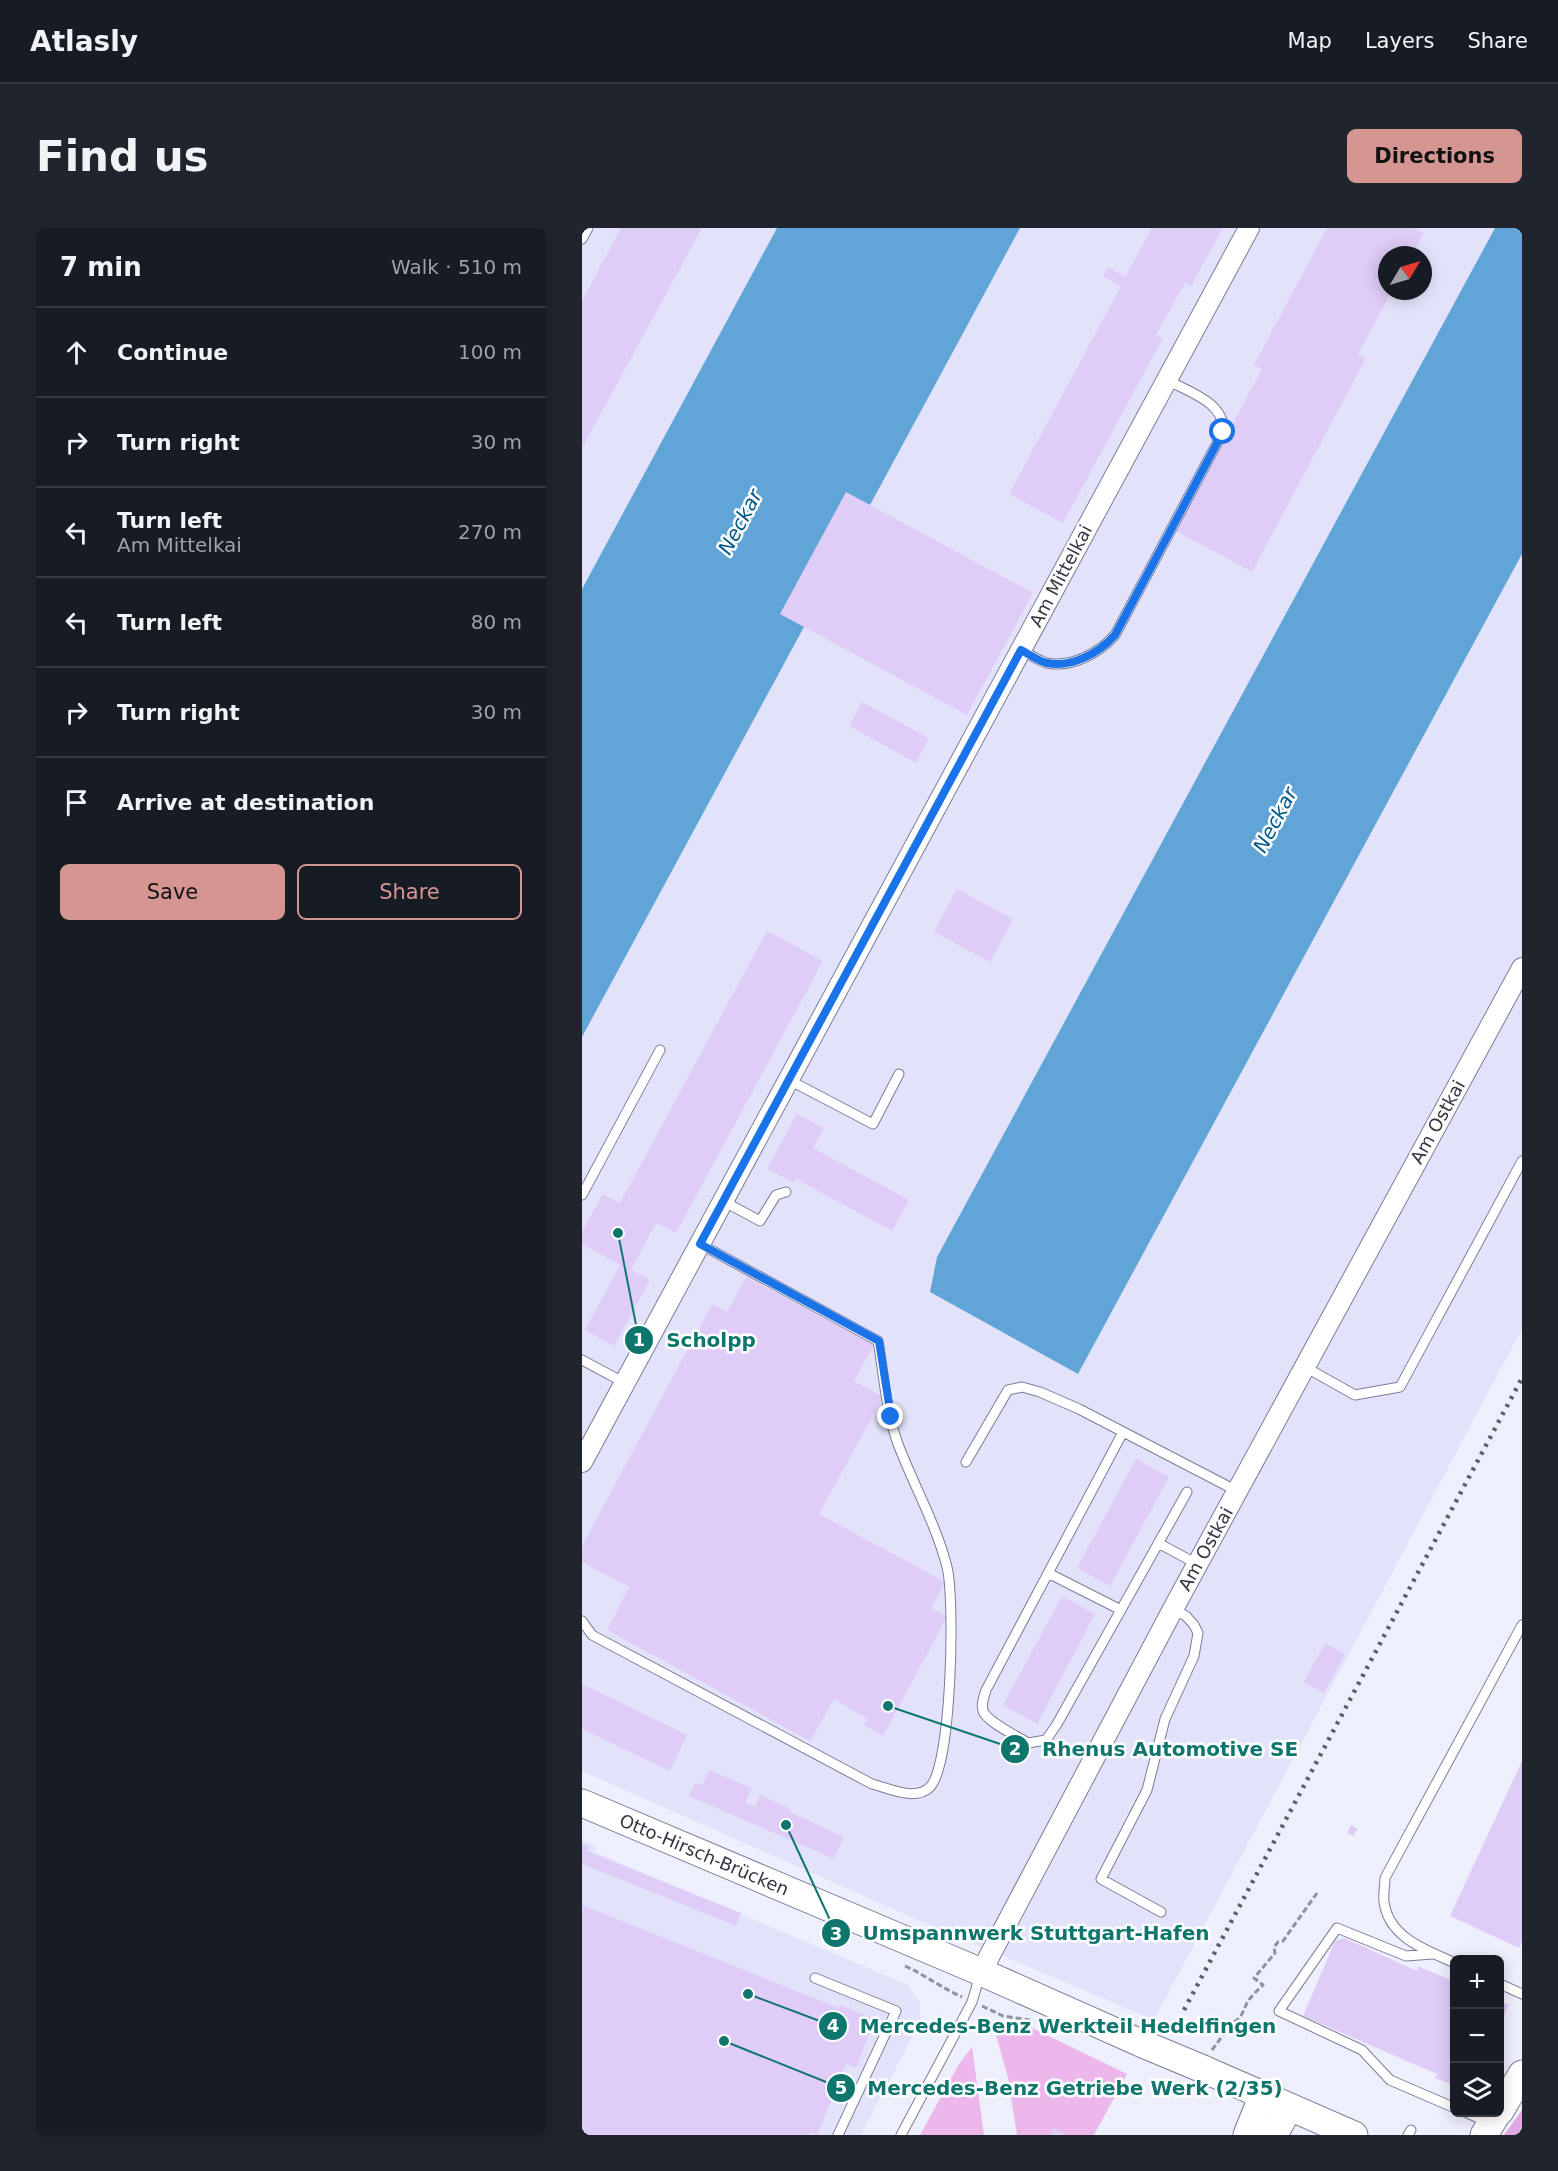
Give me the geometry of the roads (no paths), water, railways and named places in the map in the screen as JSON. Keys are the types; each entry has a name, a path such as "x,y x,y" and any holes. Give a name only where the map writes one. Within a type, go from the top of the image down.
{"main road":[{"name":"Otto-Hirsch-Brücken","path":"582,1803 981,1972 1199,2071 1263,2095 1354,2135"},
{"path":"1493,2121 1522,2074"},
{"path":"1247,2135 1263,2095"},
{"path":"1274,2135 1289,2107"}],"street":[{"name":"Am Mittelkai","path":"582,1462 1249,228"},
{"name":"Am Ostkai","path":"981,1972 1197,1564 1521,971"}],"lane":[{"path":"582,238 588,228"},
{"path":"1021,650 1047,663 1068,662 1088,657 1103,648 1115,635 1223,432 1224,423 1214,405 1167,380"},
{"path":"582,1195 660,1050"},
{"path":"789,1080 873,1124 899,1074"},
{"path":"1305,1367 1355,1395 1400,1387 1522,1161"},
{"path":"723,1201 760,1221 776,1195 786,1192"},
{"path":"582,1621 592,1635 872,1784 904,1793 921,1792 930,1788 936,1779 942,1755 951,1668 951,1593 948,1569 937,1535 898,1443 891,1417 879,1341 700,1244"},
{"path":"582,1360 625,1383"},
{"path":"966,1462 1008,1390 1022,1387 1050,1396 1237,1491"},
{"path":"1123,1432 986,1690 982,1703 984,1713 994,1722 1028,1743 1046,1740 1187,1492"},
{"path":"1158,1543 1197,1564"},
{"path":"1048,1574 1121,1610"},
{"path":"1161,1912 1101,1879 1147,1790 1165,1719 1194,1656 1198,1633 1194,1624 1186,1616 1173,1610"},
{"path":"1450,1961 1410,1942 1390,1922 1384,1901 1385,1878 1522,1625"},
{"path":"1435,1954 1407,1956 1337,1928 1279,2011 1362,2050 1390,2080 1450,2106"},
{"name":"Am Ostkai","path":"901,2135 972,2002 981,1972"},
{"path":"815,1978 896,2011 838,2135"},
{"path":"1504,1986 1522,1994"}],"water":[{"name":"Neckar","path":"777,228 1020,228 582,1037 582,589"},
{"name":"Neckar","path":"1495,228 1522,228 1522,554 1078,1374 930,1292 937,1257"}],"railway":[{"path":"1184,2010 1522,1378"}],"place":[{"name":"Scholpp","path":"618,1233"},
{"name":"Rhenus Automotive SE","path":"888,1706"},
{"name":"Umspannwerk Stuttgart-Hafen","path":"786,1825"},
{"name":"Mercedes-Benz Werkteil Hedelfingen","path":"748,1994"},
{"name":"Mercedes-Benz Getriebe Werk (2/35)","path":"724,2041"}]}
